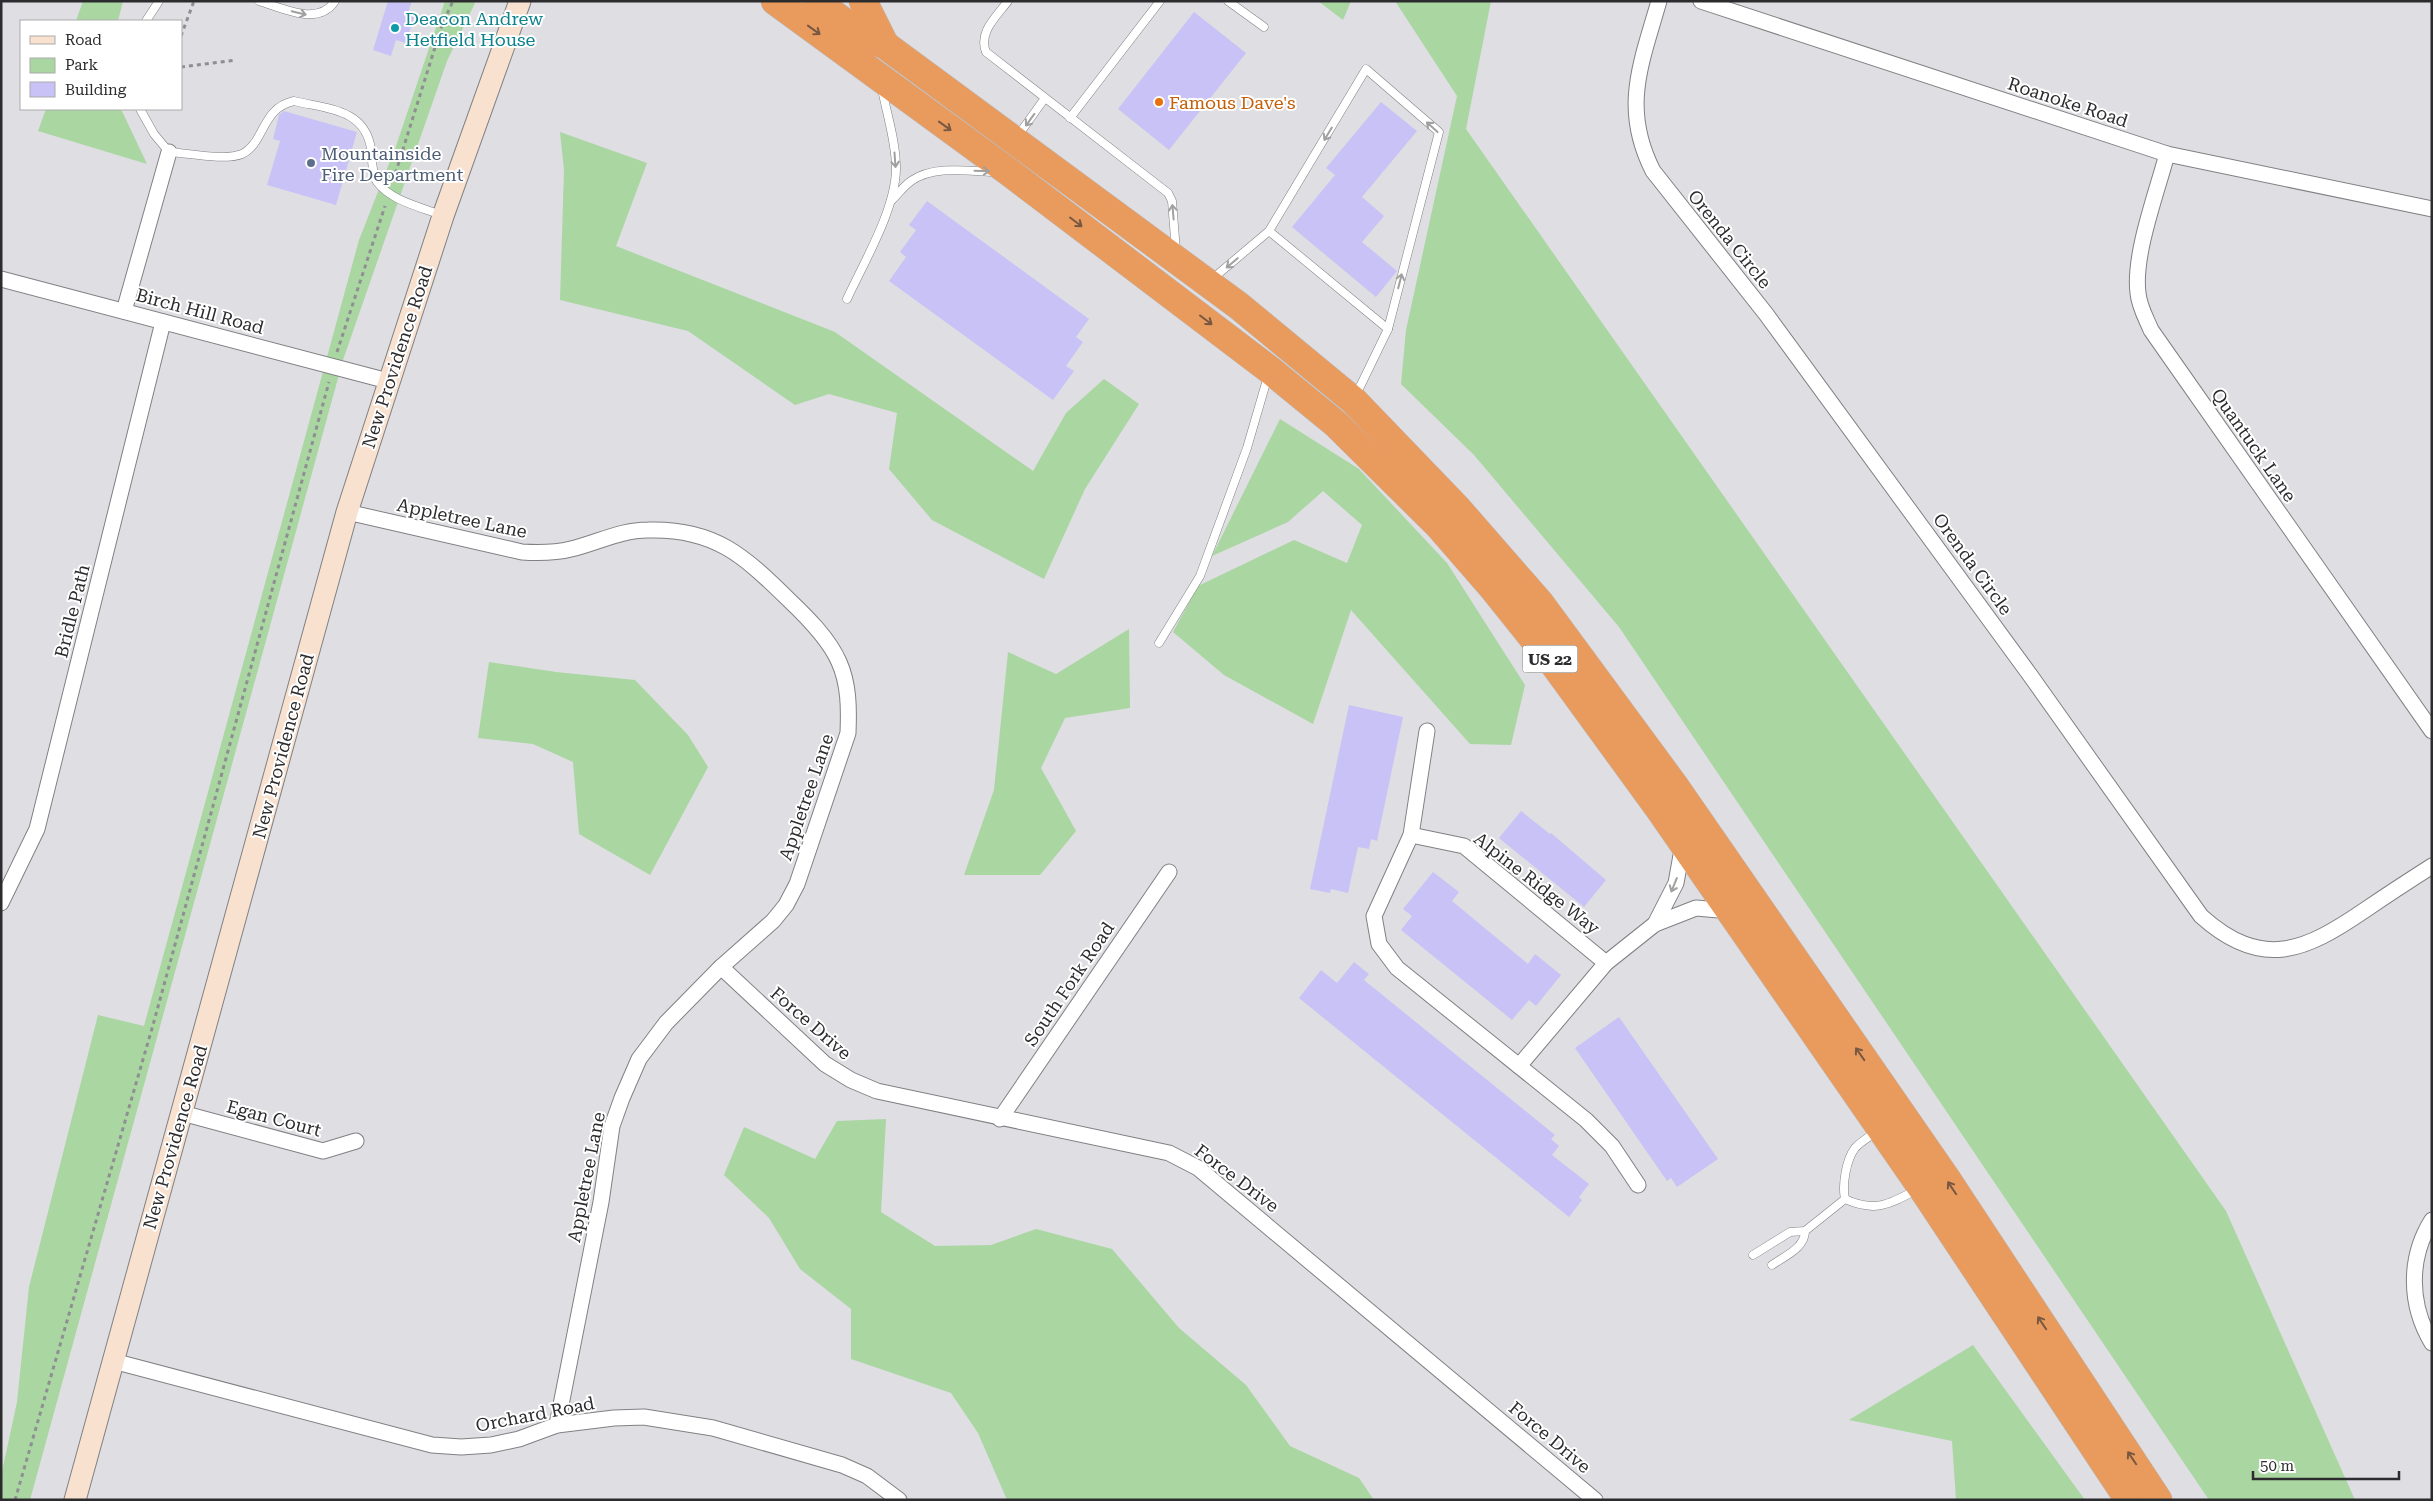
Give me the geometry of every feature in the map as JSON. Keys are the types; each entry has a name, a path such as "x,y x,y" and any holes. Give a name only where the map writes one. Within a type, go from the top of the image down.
{"highway":[{"name":"US 22","path":"775,1 1010,172 1270,370 1336,424 1439,526 1492,587 1553,663 1684,844 1921,1187 2129,1500"},
{"name":"US 22","path":"816,1 863,36 885,45 1240,306 1354,401 1457,508 1534,596 1607,692 1674,785 1940,1170 2158,1500"},
{"path":"862,1 885,45"}],"street":[{"name":"New Providence Road","path":"75,1500 347,512 443,216 520,1"},
{"name":"Orenda Circle","path":"1659,1 1638,74 1635,102 1642,144 1653,171 1766,314 2030,675 2201,916 2217,930 2255,948 2297,948 2317,941 2336,930 2432,866"},
{"name":"Roanoke Road","path":"1701,1 2167,154 2432,209"},
{"path":"124,311 169,152"},
{"name":"Quantuck Lane","path":"2167,154 2142,249 2138,276 2138,294 2151,330 2432,731"},
{"name":"Birch Hill Road","path":"1,279 388,381"},
{"name":"Bridle Path","path":"1,903 37,829 163,322"},
{"name":"Appletree Lane","path":"347,512 505,549 530,552 571,549 621,532 647,530 696,534 740,554 800,610 839,661 848,699 848,733 797,884 786,905 773,921 720,967 666,1023 639,1059 622,1098 611,1135 601,1202 557,1425"},
{"path":"1427,731 1411,835 1374,916 1379,944 1397,968 1586,1120 1606,1139 1638,1185"},
{"name":"Alpine Ridge Way","path":"1411,835 1464,846 1606,963"},
{"path":"1656,924 1676,883 1684,844"},
{"name":"South Fork Road","path":"1000,1118 1169,872"},
{"path":"1519,1066 1606,963 1656,924 1696,908 1730,911"},
{"name":"Force Drive","path":"720,967 825,1064 851,1080 877,1091 1169,1153 1198,1168 1596,1500"},
{"name":"Egan Court","path":"182,1113 323,1151 356,1141"},
{"path":"2432,1220 2425,1231 2417,1255 2414,1292 2419,1316 2432,1343"},
{"name":"Orchard Road","path":"113,1361 432,1445 461,1447 491,1445 557,1425 614,1418 644,1417 712,1428 842,1465 867,1476 899,1500"}],"lane":[{"path":"260,1 304,14 324,12 335,1"},
{"path":"1008,1 986,30 984,43 986,52 1168,193 1172,201 1177,260"},
{"path":"1070,118 1160,1"},
{"path":"1228,1 1264,27"},
{"path":"147,20 160,2"},
{"path":"1208,282 1270,231 1366,70 1439,132 1388,329 1354,401"},
{"path":"847,300 891,201 895,181 896,158 879,78"},
{"path":"1014,141 1045,98"},
{"path":"141,110 154,134 169,152 228,157 241,154 250,148 278,106 294,101 348,114 364,128 370,141 376,181 389,194 443,216"},
{"path":"891,201 910,182 928,173 952,171 1010,172"},
{"path":"1270,231 1388,329"},
{"path":"1159,643 1200,576 1247,448 1270,370"},
{"path":"1845,1199 1844,1192 1848,1164 1855,1148 1881,1129"},
{"path":"1845,1199 1859,1205 1873,1207 1892,1202 1921,1187"},
{"path":"1753,1255 1790,1232 1805,1231 1845,1199"},
{"path":"1772,1265 1800,1245 1805,1238 1805,1231"}],"path":[{"path":"182,33 194,1"},
{"path":"15,1500 153,1025 333,365 442,25 453,1"},
{"path":"182,67 236,60"}],"green space":[{"path":"83,1 123,1 118,20 76,20"},
{"path":"445,1 476,1 447,61 343,360 30,1500 1,1500 1,1476 17,1402 29,1287 98,1015 144,1026 359,240 396,146"},
{"path":"1318,1 1351,1 1343,20"},
{"path":"1395,1 1491,1 1466,129 2226,1211 2355,1500 2209,1500 1619,627 1474,455 1401,384 1406,330 1457,96"},
{"path":"46,110 121,110 147,164 38,131"},
{"path":"560,132 647,163 616,246 835,332 1033,471 1066,413 1104,379 1139,404 1085,489 1044,579 932,520 889,469 897,413 829,394 795,405 688,331 560,300 564,170"},
{"path":"1280,419 1359,469 1447,563 1525,685 1511,745 1470,744 1351,610 1313,724 1224,675 1173,632 1198,586 1294,540 1347,563 1362,525 1323,491 1288,522 1212,556"},
{"path":"1129,629 1130,708 1065,718 1041,768 1076,831 1040,875 964,875 994,790 1008,652 1056,674"},
{"path":"489,662 556,672 635,680 688,735 708,767 650,875 579,834 573,762 533,744 478,738"},
{"path":"886,1119 881,1212 935,1246 991,1245 1036,1229 1112,1249 1179,1328 1246,1385 1290,1446 1359,1478 1374,1500 1007,1500 978,1433 951,1393 851,1359 851,1309 800,1269 769,1218 724,1175 744,1127 815,1159 837,1121"},
{"path":"1973,1345 2085,1500 1956,1500 1952,1441 1849,1420"}],"building":[{"name":"Deacon Andrew Hetfield House","path":"388,1 412,1 407,15 414,17 406,43 396,40 391,56 373,50"},
{"path":"1194,12 1246,53 1169,150 1118,109"},
{"path":"1381,102 1417,131 1362,197 1384,216 1362,242 1397,271 1376,297 1292,227 1335,175 1326,168"},
{"name":"Mountainside Fire Department","path":"284,111 357,132 336,205 267,185 280,141 273,139 279,115"},
{"path":"927,201 1089,319 1076,337 1083,342 1066,366 1074,371 1053,400 889,281 906,257 900,252 916,230 909,225"},
{"path":"1349,705 1403,717 1377,841 1371,839 1369,849 1358,847 1348,893 1331,889 1330,893 1310,889"},
{"path":"1521,811 1551,833 1606,880 1584,907 1499,838"},
{"path":"1433,872 1459,892 1452,901 1528,964 1535,954 1561,975 1536,1006 1529,1000 1512,1020 1401,930 1412,916 1403,909"},
{"path":"1354,962 1369,974 1364,980 1555,1135 1551,1139 1559,1146 1552,1155 1589,1184 1579,1197 1582,1200 1569,1217 1299,998 1321,970 1337,983"},
{"path":"1619,1017 1718,1159 1677,1187 1671,1178 1667,1181 1575,1048"}],"place":[{"name":"Deacon Andrew Hetfield House","path":"395,28"},
{"name":"Famous Dave's","path":"1159,102"},
{"name":"Mountainside Fire Department","path":"311,163"}]}
